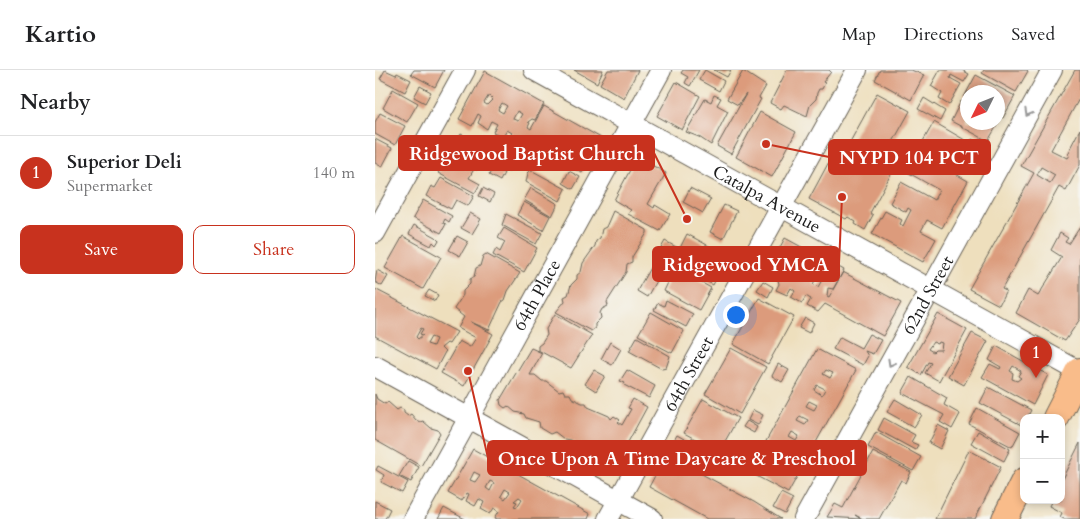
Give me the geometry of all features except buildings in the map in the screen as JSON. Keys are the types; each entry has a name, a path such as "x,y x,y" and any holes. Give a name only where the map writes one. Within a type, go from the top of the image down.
{"main road":[{"path":"1058,414 1080,372"},
{"path":"1011,517 1020,492"}],"street":[{"path":"375,233 465,70"},
{"name":"Catalpa Avenue","path":"534,70 1080,372"},
{"name":"64th Place","path":"413,519 661,70"},
{"name":"64th Street","path":"608,519 857,70"},
{"name":"62nd Street","path":"804,519 1052,70"},
{"path":"375,366 652,519"}],"place":[{"name":"NYPD 104 PCT","path":"766,144"},
{"name":"Ridgewood YMCA","path":"842,197"},
{"name":"Ridgewood Baptist Church","path":"687,219"},
{"name":"Once Upon A Time Daycare & Preschool","path":"468,371"},
{"name":"Superior Deli","path":"1036,378"}]}
